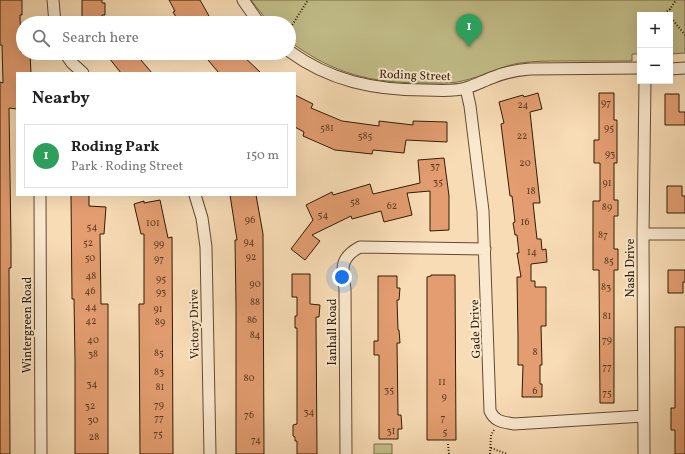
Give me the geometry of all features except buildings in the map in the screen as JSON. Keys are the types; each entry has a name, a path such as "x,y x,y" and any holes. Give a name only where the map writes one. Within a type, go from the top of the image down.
{"street":[{"path":"53,0 54,16"},
{"path":"242,0 254,16"},
{"name":"Roding Street","path":"296,55 314,67 333,76 372,87 409,90 451,90 466,88 514,71 537,69 637,68"},
{"path":"70,60 80,72"},
{"path":"673,68 685,68"},
{"name":"Nash Drive","path":"644,454 643,234 645,84"},
{"name":"Gade Drive","path":"466,88 470,106 483,211 490,410 492,416 500,421"},
{"name":"Wintergreen Road","path":"40,196 40,454"},
{"name":"Victory Drive","path":"195,196 202,218 206,247 210,454"},
{"path":"643,234 685,234"},
{"name":"Ianhall Road","path":"346,454 345,294 343,269 345,260 351,252 360,247 485,249"},
{"path":"500,421 514,424 644,416"}],"path":[{"path":"296,19 308,0"},
{"path":"666,12 676,0"},
{"path":"670,9 672,19 685,35"},
{"path":"490,454 491,435 500,421"},
{"path":"448,444 449,454"},
{"path":"490,448 507,454"}],"shaded area":[{"path":"251,0 685,0 685,53 673,54 673,12 637,12 637,54 632,54 632,61 530,62 513,64 453,83 405,83 370,78 337,69 306,52 296,46 296,16 264,16"},
{"path":"374,444 392,444 392,454 374,454"}],"place":[{"name":"Roding Park","path":"469,47"}]}
